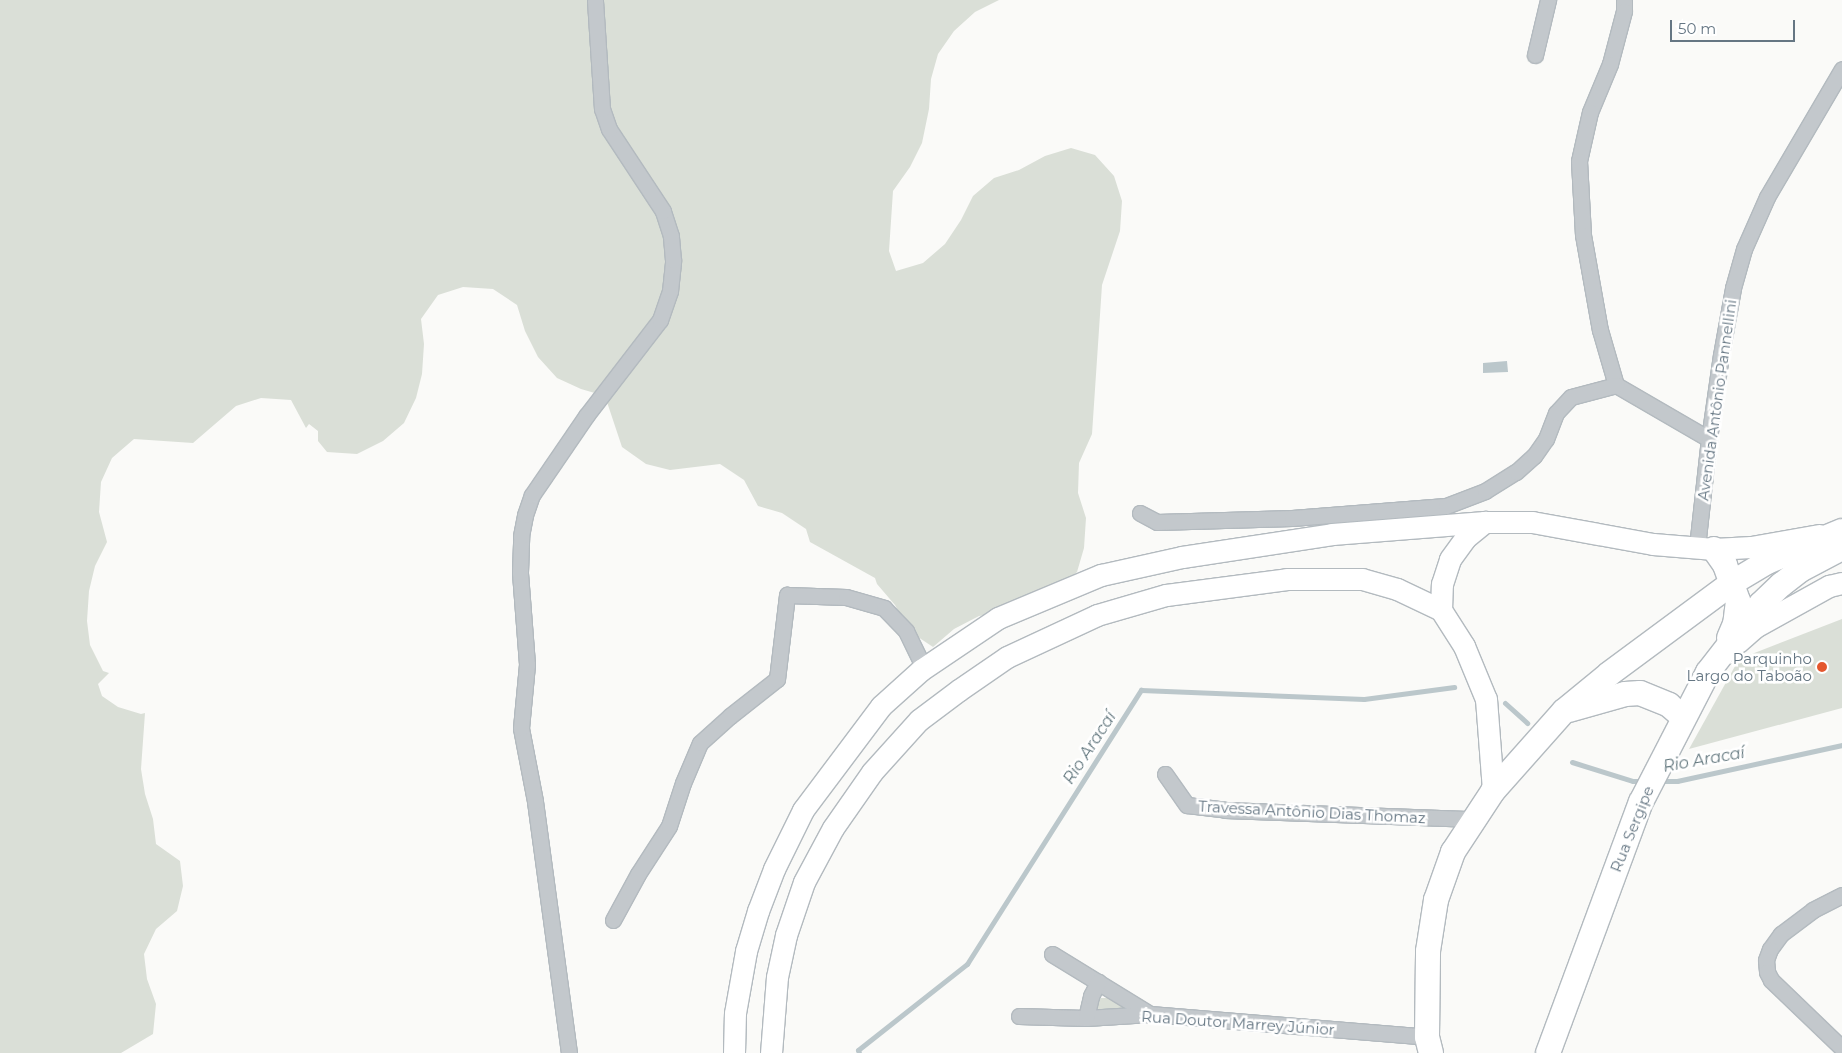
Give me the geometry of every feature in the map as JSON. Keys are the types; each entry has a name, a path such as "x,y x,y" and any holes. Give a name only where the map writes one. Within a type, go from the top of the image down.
{"main road":[{"path":"1441,610 1442,584 1450,559 1465,538 1485,522"},
{"path":"734,1053 735,1014 746,952 753,927 774,869 803,810 881,706 924,668 998,618 1101,576 1182,557 1332,534 1485,522 1532,522 1653,544 1706,548 1751,547 1841,537"},
{"path":"1429,1045 1428,951 1436,900 1452,852 1493,791 1564,711 1609,674 1732,583 1767,562 1841,537"},
{"name":"Rua Sergipe","path":"1548,1053 1641,802 1683,717 1720,655 1762,604 1781,585 1841,537"},
{"path":"1706,548 1725,565 1738,601 1735,624 1720,655"},
{"path":"771,1053 777,977 786,935 804,882 832,828 872,772 919,720 1007,657 1097,615 1166,595 1287,579 1362,579 1397,589 1441,610 1464,646 1486,699 1493,791"},
{"path":"1720,655 1755,627 1828,586 1842,583"},
{"path":"1564,711 1625,694 1640,693 1669,705 1683,717"}],"street":[{"path":"569,1053 535,801 521,728 527,664 520,572 521,536 525,515 532,495 586,416 660,320 670,291 673,260 664,211 609,129 602,109 602,81 595,0"},
{"path":"1535,55 1548,0"},
{"path":"1624,0 1624,11 1610,64 1590,112 1579,161 1583,235 1600,330 1616,384 1709,439"},
{"name":"Avenida Antônio Pannellini","path":"1706,548 1709,439 1733,288 1744,250 1767,197 1842,69"},
{"path":"1140,513 1157,522 1292,518 1446,506 1485,491 1516,472 1534,456 1546,438 1556,414 1572,397 1616,384"},
{"path":"613,920 638,874 669,826 683,783 700,743 778,679 787,596 846,597 884,608 906,631 924,668"},
{"name":"Travessa Antônio Dias Thomaz","path":"1165,774 1187,805 1225,810 1474,819"},
{"path":"1842,896 1813,910 1780,934 1770,949 1766,960 1767,972 1771,980 1842,1048"},
{"path":"1052,954 1150,1014"},
{"path":"1086,1018 1091,996 1098,982"},
{"name":"Rua Doutor Marrey Júnior","path":"1019,1016 1086,1018 1150,1014 1429,1045"}],"shaded area":[{"path":"0,0 999,0 975,12 954,31 938,54 931,79 929,109 922,143 910,167 893,191 889,251 896,271 923,263 945,244 961,220 973,196 994,178 1019,170 1045,156 1071,148 1095,155 1114,176 1122,201 1120,231 1102,285 1092,434 1079,463 1078,493 1086,518 1084,548 1077,572 1056,591 1005,612 979,616 954,629 933,647 909,631 895,605 877,584 875,578 810,542 806,529 782,513 758,506 744,480 720,464 670,470 646,464 622,447 605,396 581,389 557,378 538,357 525,331 517,305 493,289 463,287 438,295 421,319 424,344 422,374 416,398 404,423 383,441 357,454 327,452 318,441 318,431 309,424 306,428 291,400 261,398 236,406 193,443 134,439 112,458 101,482 99,512 107,542 95,566 89,591 87,621 90,645 103,671 109,673 98,684 102,696 118,707 141,714 145,713 141,769 145,794 153,819 156,844 180,861 183,886 177,911 156,929 144,954 147,979 156,1004 153,1034 121,1053 0,1053"},
{"path":"1507,361 1508,372 1483,373 1483,363"},
{"path":"1842,619 1842,708 1689,749 1739,659"},
{"path":"1101,998 1111,998 1131,1012 1103,1012 1097,1008 1096,1003"}],"waterway":[{"name":"Rio Aracaí","path":"859,1053 858,1050 967,964 1141,690 1364,699 1454,687"},
{"name":"Rio Aracaí","path":"1505,703 1527,723"},
{"name":"Rio Aracaí","path":"1659,781 1677,781 1842,745"},
{"name":"Rio Aracaí","path":"1572,762 1633,781 1645,781"}],"place":[{"name":"Parquinho Largo do Taboão","path":"1822,667"}]}
